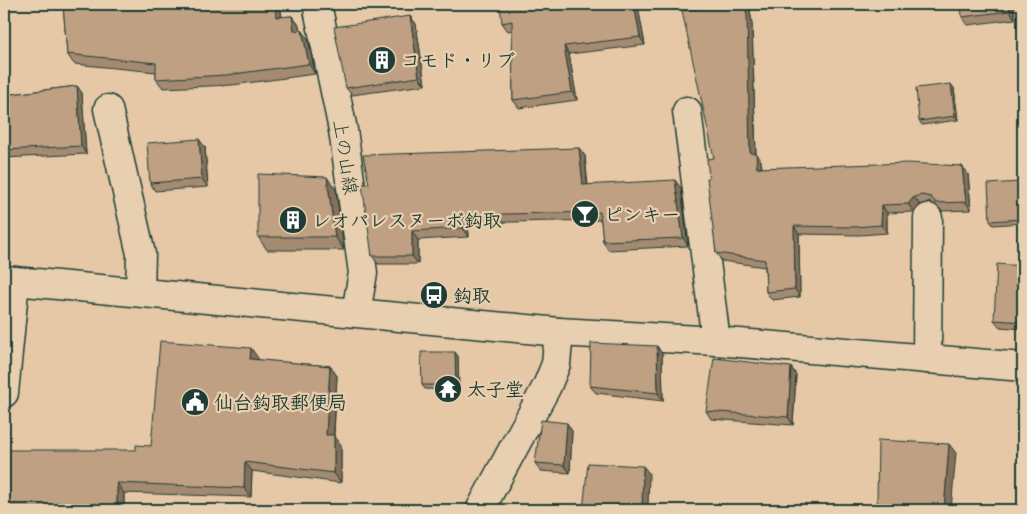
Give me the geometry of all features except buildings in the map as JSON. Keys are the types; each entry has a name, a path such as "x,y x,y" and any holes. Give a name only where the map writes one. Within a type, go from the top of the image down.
{"street":[{"name":"上の山線","path":"317,4 343,130 363,273 356,312"},
{"path":"108,109 141,254 140,292"},
{"path":"687,111 716,341"},
{"path":"927,360 928,218"},
{"path":"4,393 9,281 559,332 716,341 1023,367"},
{"path":"480,510 547,386 556,364 559,332"}],"place":[{"name":"コモド・リブ","path":"382,60"},
{"name":"ピンキー","path":"585,214"},
{"name":"レオパレスヌーボ鈎取","path":"293,220"},
{"name":"鈎取","path":"434,295"},
{"name":"太子堂","path":"448,389"},
{"name":"仙台鈎取郵便局","path":"195,402"}]}
